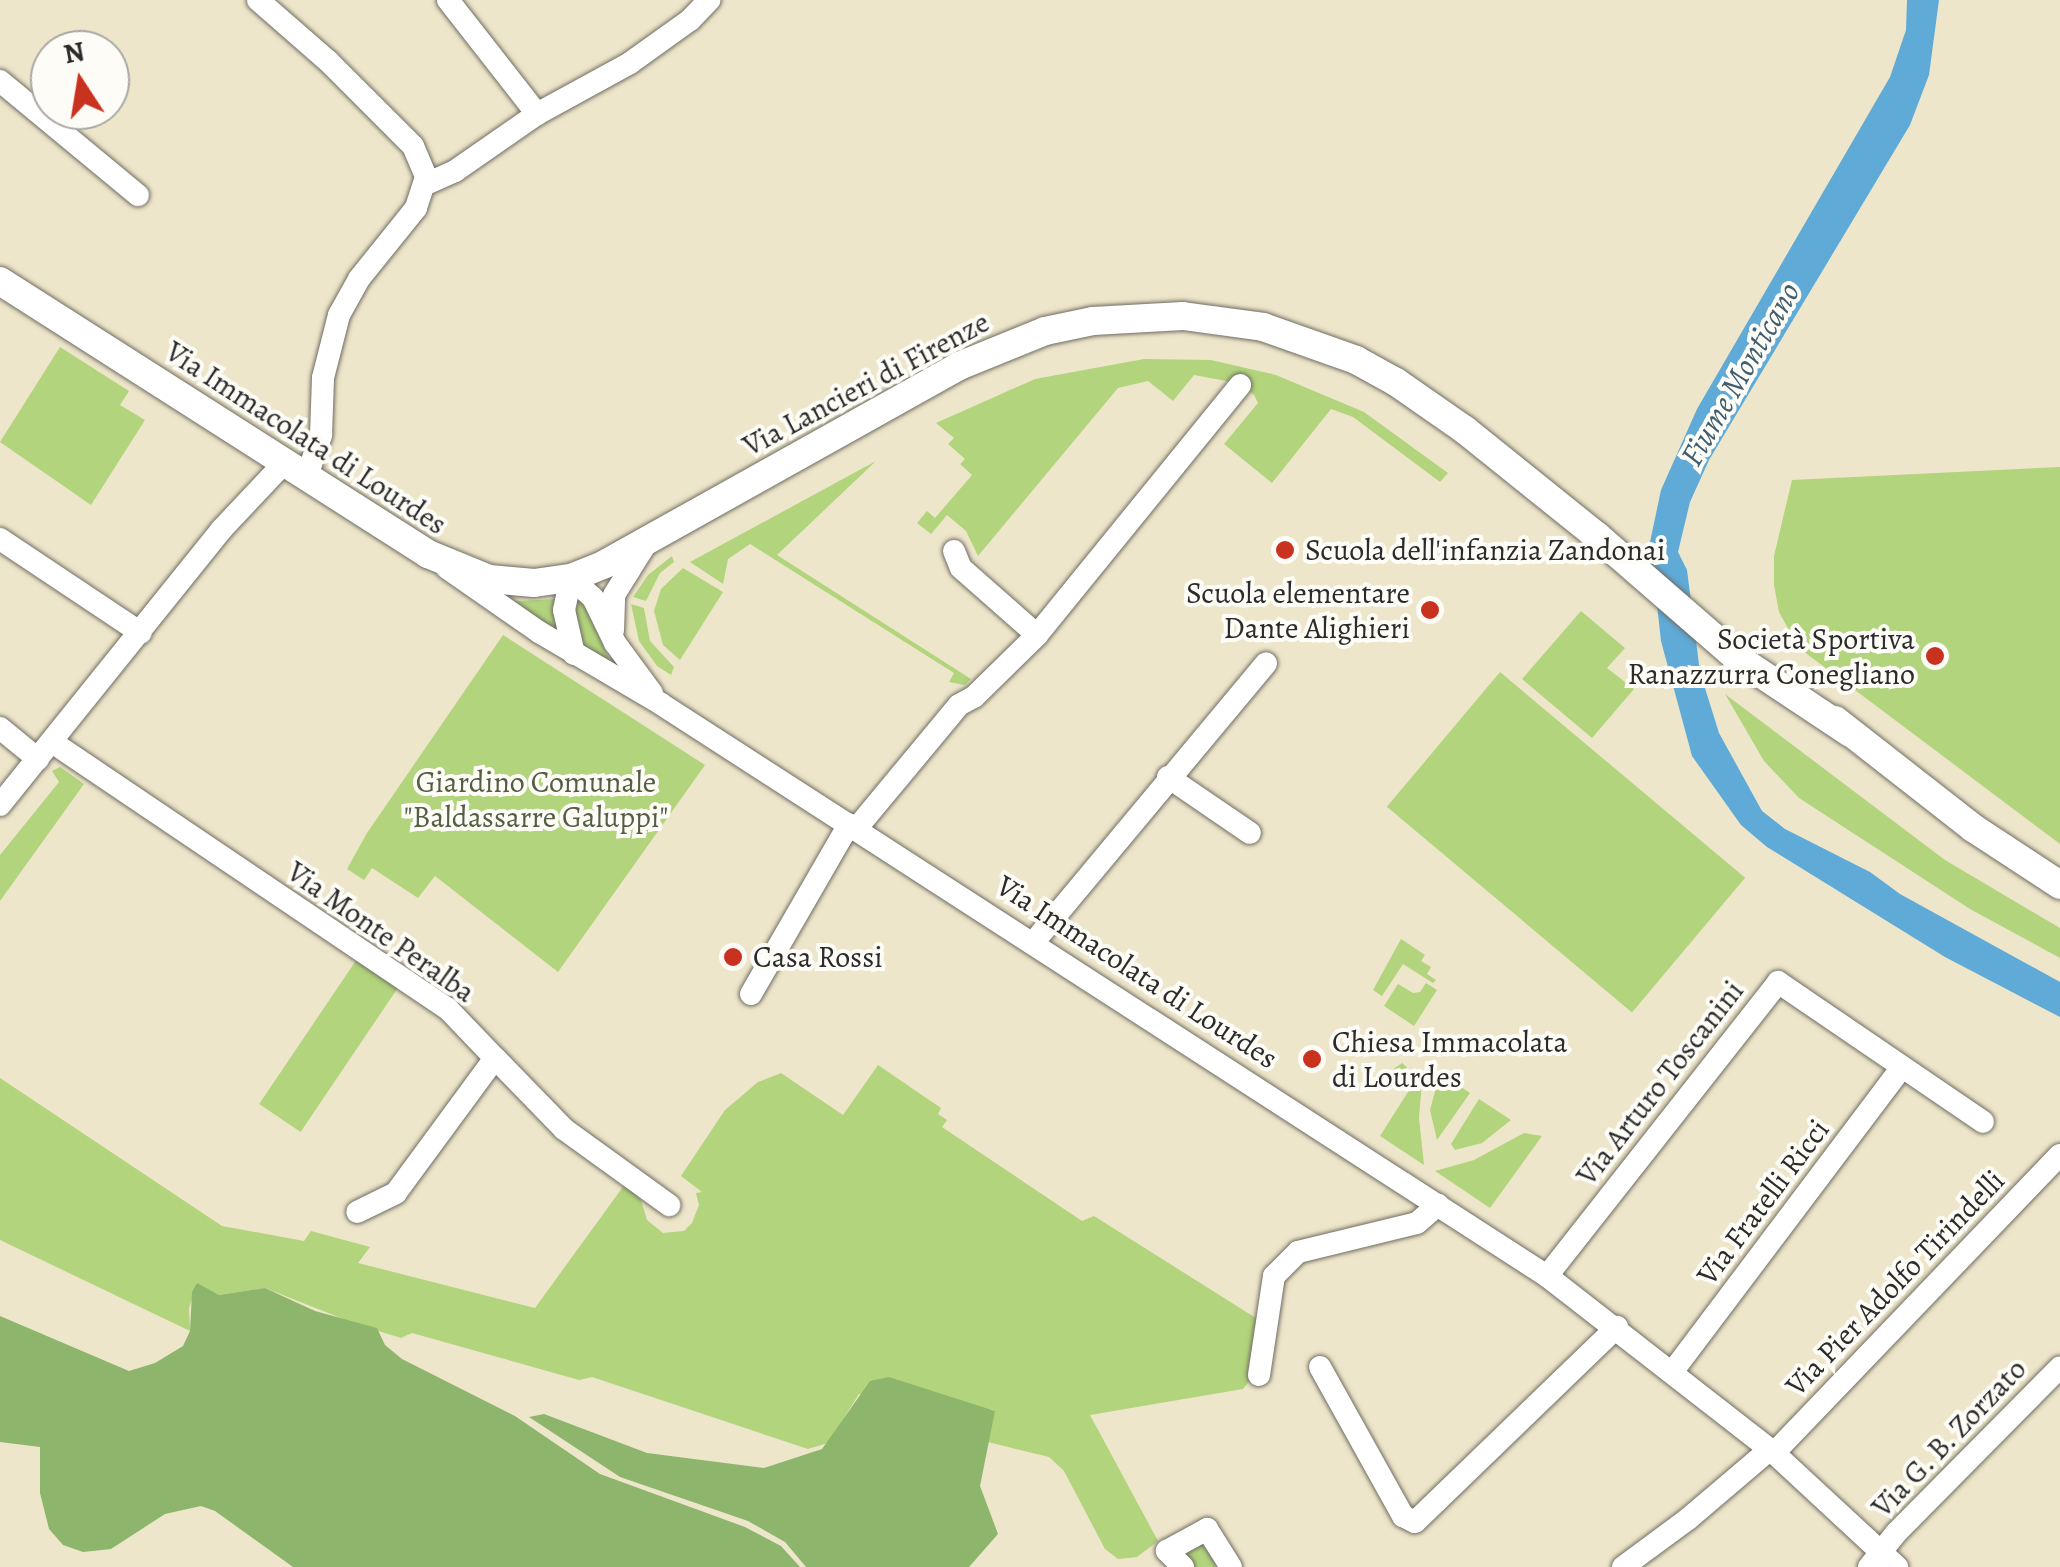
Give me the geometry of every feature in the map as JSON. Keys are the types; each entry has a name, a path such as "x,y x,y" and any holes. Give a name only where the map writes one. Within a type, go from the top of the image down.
{"main road":[{"name":"Via Immacolata di Lourdes","path":"1,283 428,554"},
{"name":"Via Lancieri di Firenze","path":"428,554 489,578 534,583 570,578 648,541 1000,346 1092,321 1183,316 1263,327 1356,360 1464,430 1973,828 2060,885"}],"street":[{"path":"258,0 328,60 413,146 422,161 426,184"},
{"path":"448,0 537,114"},
{"path":"0,805 221,530 296,469 321,435 326,361 338,315 359,279 404,225 426,184 454,171 537,114 630,63 690,20 709,0"},
{"path":"0,81 138,195"},
{"path":"751,994 852,827 959,705 975,696 1037,635 1240,384"},
{"path":"0,539 141,633"},
{"path":"615,644 614,595 648,541"},
{"path":"954,551 961,568 1037,635"},
{"name":"Via Immacolata di Lourdes","path":"428,554 486,598 661,704 1547,1276 1772,1451 1883,1562"},
{"path":"570,578 564,610 574,654"},
{"name":"Via Immacolata di Lourdes","path":"570,578 592,598 615,644 661,704"},
{"path":"1032,943 1266,663"},
{"name":"Via Monte Peralba","path":"0,728 45,751 446,1008 564,1129 670,1205"},
{"path":"1168,777 1250,834"},
{"name":"Via Arturo Toscanini","path":"1547,1276 1778,982 1900,1070 1914,1074 1983,1122"},
{"path":"357,1212 396,1193 496,1058"},
{"name":"Via Fratelli Ricci","path":"1673,1371 1900,1070"},
{"name":"Via Pier Adolfo Tirindelli","path":"1623,1567 1772,1451 2060,1156"},
{"path":"1259,1375 1274,1276 1298,1252 1417,1223 1438,1204"},
{"path":"1320,1367 1403,1516 1415,1522 1617,1327"},
{"name":"Via G. B. Zorzato","path":"1883,1562 2060,1367"},
{"path":"1184,1567 1167,1551 1207,1528 1231,1567"}],"green space":[{"path":"60,347 129,391 120,405 145,420 91,505 0,442"},
{"path":"1144,359 1211,360 1276,375 1364,412 1448,473 1440,482 1353,417 1331,409 1272,483 1224,444 1258,403 1254,395 1237,383 1194,375 1173,401 1148,381 1118,388 978,556 966,531 947,515 931,534 917,523 927,511 935,518 972,475 960,464 965,459 948,444 954,438 936,423 1035,379"},
{"path":"876,461 777,555 971,679 965,685 949,682 954,673 750,544 728,559 723,584 690,562"},
{"name":"Società Sportiva Ranazzurra Conegliano","path":"2060,467 2060,844 1799,648 1779,612 1774,556 1792,480"},
{"path":"672,556 674,562 660,573 646,601 633,597 648,575"},
{"path":"683,568 723,592 680,660 663,645 654,611 661,589"},
{"path":"556,599 561,635 505,600 518,601"},
{"path":"578,600 585,605 614,670 586,653 574,620"},
{"path":"631,604 644,608 650,641 674,667 671,675 657,666 639,641"},
{"path":"1581,611 1625,648 1607,668 1634,689 1592,738 1522,679"},
{"name":"Giardino Comunale \"Baldassarre Galuppi\"","path":"503,635 705,765 558,972 435,876 418,898 372,868 364,880 347,869 367,833"},
{"path":"1500,672 1745,878 1632,1013 1387,807"},
{"path":"1725,694 1945,860 2060,928 2060,958 1970,909 1799,798 1764,761"},
{"path":"60,767 84,784 0,901 0,855 59,782 52,771"},
{"path":"1401,939 1425,955 1421,961 1431,967 1427,974 1436,980 1433,983 1403,964 1382,996 1373,990"},
{"path":"357,959 398,987 301,1132 259,1104"},
{"path":"1426,983 1437,990 1414,1026 1384,1006 1398,984 1413,993 1420,992"},
{"path":"1402,1063 1422,1081 1419,1118 1424,1165 1380,1136 1413,1084 1392,1070"},
{"path":"878,1065 941,1108 938,1114 947,1120 942,1127 1082,1221 1094,1216 1259,1320 1252,1378 1243,1389 1090,1415 1158,1541 1137,1557 1118,1559 1105,1549 1064,1471 1049,1457 988,1442 994,1410 859,1394 828,1443 808,1449 592,1377 579,1380 412,1333 401,1338 265,1288 219,1295 197,1284 189,1308 190,1331 0,1240 0,1078 222,1226 304,1241 311,1231 370,1247 358,1263 535,1308 625,1184 641,1200 647,1220 663,1233 684,1231 692,1223 699,1205 696,1193 702,1192 681,1176 725,1110 758,1082 781,1073 843,1115"},
{"path":"1440,1073 1470,1093 1437,1140 1430,1110"},
{"path":"1479,1099 1511,1120 1482,1143 1455,1150 1451,1144"},
{"path":"1524,1133 1542,1136 1490,1208 1435,1171 1474,1160"},
{"path":"197,1283 219,1295 265,1288 315,1311 377,1328 385,1345 402,1359 515,1416 600,1474 745,1527 781,1546 800,1567 293,1567 215,1511 201,1506 165,1514 111,1549 83,1552 63,1545 49,1529 40,1493 40,1447 0,1442 0,1316 129,1371 155,1363 183,1346 190,1331 192,1292"},
{"path":"889,1377 995,1411 980,1486 998,1534 969,1567 806,1567 785,1542 748,1521 620,1477 529,1417 544,1414 647,1453 764,1468 822,1449 870,1381"},
{"path":"1200,1544 1217,1567 1194,1567 1187,1559 1188,1551"}],"water":[{"name":"Fiume Monticano","path":"1907,0 1939,0 1929,75 1910,125 1709,460 1690,502 1678,552 1687,570 1700,672 1719,733 1762,811 1785,829 1870,872 1900,894 2060,982 2060,1017 1945,957 1767,847 1741,825 1692,756 1661,641 1650,542 1661,490 1697,409 1890,77 1906,30"}],"place":[{"name":"Scuola dell'infanzia Zandonai","path":"1285,550"},
{"name":"Scuola elementare Dante Alighieri","path":"1430,610"},
{"name":"Società Sportiva Ranazzurra Conegliano","path":"1935,656"},
{"name":"Casa Rossi","path":"733,957"},
{"name":"Chiesa Immacolata di Lourdes","path":"1312,1059"}]}
